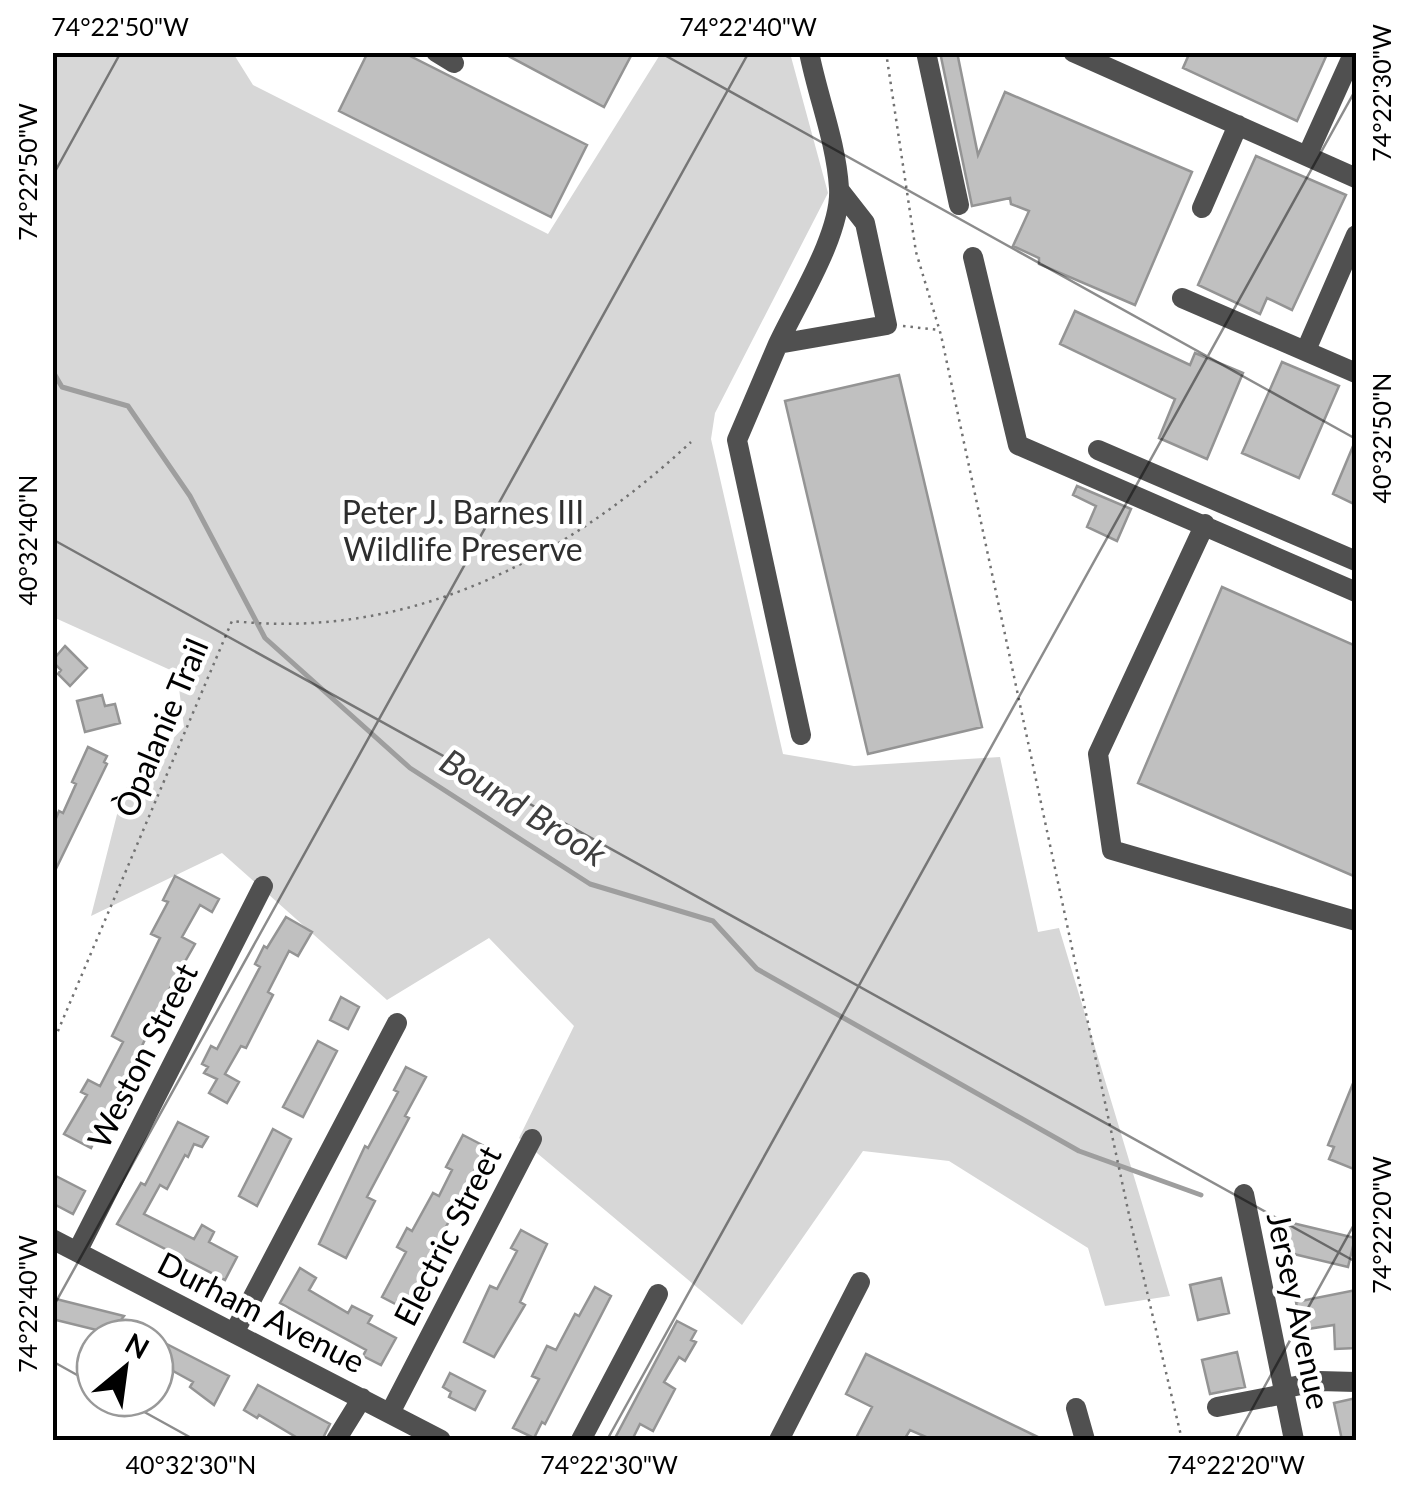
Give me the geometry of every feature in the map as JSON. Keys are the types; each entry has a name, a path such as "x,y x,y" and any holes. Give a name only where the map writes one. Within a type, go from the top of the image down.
{"street":[{"path":"801,735 737,440 832,226 840,191 809,52"},
{"path":"926,52 959,205"},
{"path":"1073,52 1356,178"},
{"path":"1308,156 1354,52"},
{"path":"1202,208 1238,125"},
{"path":"778,344 887,324 864,223 840,191"},
{"path":"1306,350 1356,236"},
{"path":"973,257 1018,445 1356,592"},
{"path":"1182,298 1356,372"},
{"path":"1098,450 1356,561"},
{"path":"1204,524 1098,754 1112,850 1356,921"},
{"name":"Weston Street","path":"77,1252 263,886"},
{"path":"234,1333 398,1023"},
{"name":"Electric Street","path":"390,1413 532,1140"},
{"name":"Jersey Avenue","path":"1244,1194 1291,1440"},
{"name":"Durham Avenue","path":"52,1239 441,1440"},
{"path":"779,1440 860,1282"},
{"path":"582,1440 658,1294"},
{"path":"1217,1407 1319,1381 1356,1382"},
{"path":"336,1440 362,1398"},
{"path":"1076,1408 1085,1440"}],"path":[{"path":"886,52 916,252 939,330 1131,1224 1182,1440"},
{"path":"887,324 939,330"},
{"name":"Òpalanie Trail","path":"52,1045 232,621 276,626 327,624 417,604 502,576 623,502 691,442"}],"green space":[{"name":"Peter J. Barnes III Wildlife Preserve","path":"52,53 233,53 253,85 548,234 661,53 790,53 828,193 715,413 711,439 783,754 854,766 1000,757 1038,932 1059,928 1170,1296 1105,1306 1088,1248 949,1161 863,1151 742,1325 519,1138 574,1026 489,938 387,1000 222,853 91,916 123,791 184,727 177,673 53,617"}],"building":[{"path":"368,52 402,52 587,145 551,217 339,111"},
{"path":"501,52 633,52 604,107"},
{"path":"940,52 957,52 978,155 1005,92 1192,172 1135,305 1039,264 1039,258 1013,246 1029,211 1011,204 1010,198 972,206"},
{"path":"1190,52 1328,52 1297,121 1183,68"},
{"path":"1256,156 1346,195 1292,310 1267,298 1260,314 1198,285"},
{"path":"1075,311 1190,365 1195,353 1243,373 1207,459 1159,438 1175,399 1060,344"},
{"path":"1282,362 1339,386 1299,478 1242,453"},
{"path":"899,375 982,727 868,754 785,401"},
{"path":"1356,439 1356,505 1333,494"},
{"path":"1077,486 1131,509 1117,541 1087,527 1096,506 1073,495"},
{"path":"1222,587 1356,646 1356,877 1138,783"},
{"path":"65,646 87,668 70,686 52,661"},
{"path":"102,695 105,706 115,704 120,723 85,732 77,701"},
{"path":"88,747 107,756 107,764 52,877 52,828 76,784 72,782"},
{"path":"175,876 219,899 212,912 200,905 182,937 195,944 146,1030 149,1031 91,1148 64,1134 87,1095 81,1092 88,1080 100,1086 123,1042 112,1036 160,938 151,934 168,902 163,900"},
{"path":"286,917 312,932 298,956 289,951 268,992 273,995 246,1048 241,1046 225,1074 239,1082 227,1103 209,1093 217,1079 204,1073 208,1067 202,1064 211,1046 217,1049 260,967 255,964 264,946 267,948"},
{"path":"341,997 359,1007 348,1029 330,1020"},
{"path":"318,1041 337,1051 303,1117 283,1107"},
{"path":"406,1067 426,1077 367,1197 375,1201 346,1258 319,1244 365,1146 368,1148 398,1092 394,1090"},
{"path":"1356,1076 1356,1170 1329,1159 1334,1147 1328,1145"},
{"path":"178,1122 208,1137 202,1147 194,1144 167,1189 160,1185 144,1214 194,1239 202,1225 214,1232 209,1242 237,1257 225,1280 117,1224 141,1183 145,1185"},
{"path":"273,1129 291,1139 257,1206 239,1196"},
{"path":"463,1135 486,1147 405,1309 382,1297 406,1252 397,1247 407,1228 412,1231 433,1193 439,1196 452,1170 446,1167"},
{"path":"52,1174 85,1191 73,1214 52,1203"},
{"path":"1284,1221 1355,1238 1348,1267 1277,1250"},
{"path":"521,1230 547,1244 520,1302 525,1305 494,1357 464,1342 490,1286 497,1289 517,1251 511,1248"},
{"path":"300,1268 316,1278 309,1290 348,1313 352,1306 372,1316 368,1323 396,1338 381,1365 363,1356 366,1350 280,1303"},
{"path":"1221,1278 1229,1313 1198,1320 1190,1285"},
{"path":"595,1287 611,1296 545,1424 542,1422 534,1438 513,1428 539,1379 532,1376 547,1346 556,1350"},
{"path":"1356,1290 1356,1348 1335,1349 1334,1325 1301,1330 1296,1302"},
{"path":"52,1298 124,1316 75,1318 75,1325 52,1319"},
{"path":"677,1321 696,1331 691,1340 696,1342 685,1361 679,1357 664,1382 675,1389 653,1431 640,1424 632,1440 614,1440"},
{"path":"175,1348 229,1376 214,1405 190,1387 193,1382 175,1372"},
{"path":"1237,1352 1245,1387 1210,1394 1202,1360"},
{"path":"866,1354 1044,1440 933,1440 910,1430 904,1440 855,1440 872,1407 846,1394"},
{"path":"450,1373 485,1391 475,1410 449,1397 451,1392 443,1387"},
{"path":"258,1385 330,1424 322,1440 301,1440 244,1410"},
{"path":"1356,1398 1356,1440 1342,1440 1334,1403"}],"waterway":[{"name":"Bound Brook","path":"52,370 62,387 128,406 190,496 265,638 410,768 590,884 713,921 757,969 1079,1151 1201,1195"}]}
